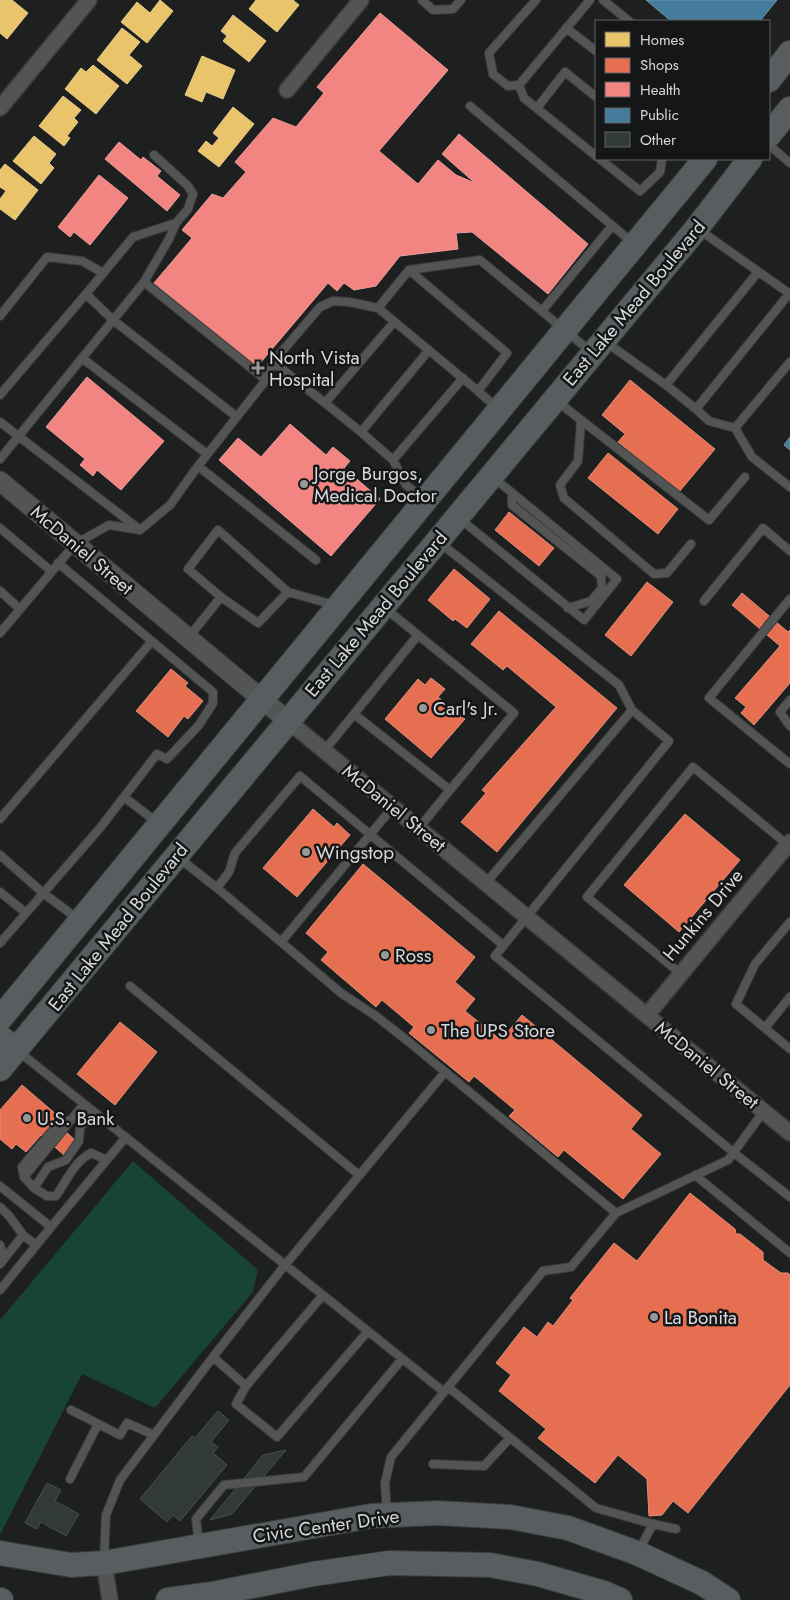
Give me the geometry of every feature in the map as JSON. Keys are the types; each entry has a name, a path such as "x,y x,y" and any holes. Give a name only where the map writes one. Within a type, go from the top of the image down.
{"main road":[{"path":"770,79 790,53"},
{"path":"770,134 790,109"},
{"name":"East Lake Mead Boulevard","path":"0,1019 704,160"},
{"name":"East Lake Mead Boulevard","path":"0,1069 8,1043 176,856 696,228 749,160"},
{"path":"425,500 453,493 491,475"},
{"name":"Civic Center Drive","path":"0,1553 71,1566 104,1563 370,1516 437,1513 510,1517 568,1528 637,1553 702,1583 728,1600"},
{"path":"168,1600 212,1594 313,1574 389,1563 490,1565 538,1574 604,1593 620,1600"}],"street":[{"path":"0,108 89,0"},
{"path":"288,90 361,0"},
{"name":"McDaniel Street","path":"0,481 324,751 790,1133"},
{"name":"Hunkins Drive","path":"647,1015 789,844"},
{"path":"104,1563 110,1600"}],"lane":[{"path":"422,0 434,10 453,10 461,0"},
{"path":"536,0 489,53 493,74 508,86 519,85 590,0"},
{"path":"603,0 628,20"},
{"path":"566,28 595,51"},
{"path":"537,108 565,72 595,96"},
{"path":"519,85 524,98 595,155"},
{"path":"470,106 635,245"},
{"path":"770,146 790,163"},
{"path":"0,459 144,282 176,223 188,209 193,194 188,186 154,156"},
{"path":"601,160 640,191 660,172 662,160"},
{"path":"0,394 133,237 176,223"},
{"path":"542,311 612,226"},
{"path":"696,228 790,294 696,409"},
{"path":"0,316 47,258 82,261 103,273"},
{"path":"378,308 408,270 480,260 565,330 598,346 666,385 709,421 735,428 752,457 790,487"},
{"path":"408,270 507,353 478,391"},
{"path":"666,385 758,272"},
{"path":"144,282 266,380"},
{"path":"86,294 113,320 237,417"},
{"path":"0,633 75,544 109,525 140,530 170,505 207,454 266,380 272,362 320,307 333,301 378,308 499,410"},
{"path":"325,403 394,322"},
{"path":"361,432 429,350"},
{"path":"82,358 207,454"},
{"path":"272,362 361,432 393,460 406,484 425,500"},
{"path":"735,428 790,362"},
{"path":"393,460 463,378"},
{"path":"554,399 709,520 745,477"},
{"path":"581,420 578,461 560,485 564,498 654,574 667,573 691,544"},
{"path":"0,422 140,530"},
{"path":"198,466 316,560"},
{"path":"457,516 584,620 617,579 491,475"},
{"path":"512,492 512,505 600,576 602,588 590,601 568,608"},
{"path":"0,528 51,572"},
{"path":"704,601 763,528 790,551"},
{"path":"288,592 258,623 221,597 188,569 218,530 288,592 338,606"},
{"path":"437,540 619,685 632,710 669,741 495,956 790,1197"},
{"path":"0,943 100,828 157,754 168,759 199,725 213,703 213,692 58,563"},
{"path":"0,591 20,609"},
{"path":"188,638 221,597"},
{"path":"790,600 710,698 790,764"},
{"path":"382,606 514,713 419,828"},
{"path":"324,751 418,635"},
{"path":"0,819 152,641"},
{"path":"790,700 780,712 790,726"},
{"path":"486,883 632,710"},
{"path":"354,714 450,790"},
{"path":"680,973 588,897 693,767 789,844"},
{"path":"217,888 229,872 235,853 300,776 503,945"},
{"path":"124,797 159,824"},
{"path":"281,942 393,807"},
{"path":"0,855 43,893 80,920"},
{"path":"176,856 217,888 341,993 376,1016 616,1213"},
{"path":"0,892 26,912"},
{"path":"790,922 755,964 736,1004 790,1049"},
{"path":"130,986 359,1175"},
{"path":"765,1028 790,997"},
{"path":"8,1043 402,1358 510,1438 596,1508 676,1529"},
{"path":"104,1563 106,1515 120,1480 285,1265 445,1072"},
{"path":"84,1104 24,1177 34,1188 47,1196 56,1196 82,1158 91,1153 107,1160"},
{"path":"34,1188 48,1167 66,1160 79,1141 80,1128 93,1111"},
{"path":"387,1515 385,1483 391,1457 543,1271 571,1267 616,1213 728,1160 764,1111"},
{"path":"1,1286 126,1137"},
{"path":"695,1175 790,1253"},
{"path":"0,1186 51,1226"},
{"path":"0,1208 10,1217 23,1235 36,1245"},
{"path":"2,1262 23,1235"},
{"path":"0,1245 2,1262"},
{"path":"323,1295 246,1386 236,1404 276,1438 368,1331"},
{"path":"213,1357 246,1386"},
{"path":"200,1546 196,1519 224,1485 304,1477 402,1358"},
{"path":"71,1410 120,1435 127,1423 154,1435"},
{"path":"70,1479 98,1424"},
{"path":"433,1464 484,1466 510,1438"},
{"path":"637,1553 653,1524"}],"green space":[{"path":"133,1161 258,1270 253,1292 155,1408 82,1374 0,1535 0,1320"}],"building: Homes":[{"path":"0,0 12,0 28,13 7,39 0,33"},
{"path":"160,0 173,11 147,43 121,22 137,2 150,13"},
{"path":"256,0 293,0 299,5 277,32 249,9"},
{"path":"233,15 266,41 249,62 223,41 227,36 221,31"},
{"path":"122,28 140,42 129,55 142,66 127,84 97,60"},
{"path":"202,56 235,70 223,99 206,92 202,102 185,95"},
{"path":"93,65 119,86 96,114 65,89 81,68 86,72"},
{"path":"63,96 81,110 74,118 78,122 67,136 70,138 64,146 39,126"},
{"path":"233,107 254,124 219,167 198,151 206,141 212,146 219,138 213,133"},
{"path":"34,136 56,154 49,163 54,168 41,184 13,161"},
{"path":"5,164 38,190 15,220 0,209 0,199 6,191 0,187 0,170"}],"building: Shops":[{"path":"630,380 715,449 679,492 618,442 625,434 602,415"},
{"path":"608,453 678,509 658,534 588,478"},
{"path":"509,512 554,548 539,566 495,530"},
{"path":"454,569 490,599 467,628 455,619 453,621 428,600"},
{"path":"647,582 673,602 631,656 605,635"},
{"path":"742,593 788,632 790,630 790,683 754,725 741,713 746,707 735,698 780,646 732,605"},
{"path":"499,611 617,708 497,852 461,822 486,793 482,790 556,707 507,666 503,670 471,644"},
{"path":"171,669 188,683 185,686 203,701 188,719 184,716 168,737 136,711"},
{"name":"Carl's Jr.","path":"431,678 445,689 438,697 465,719 431,758 385,719 418,679 425,685"},
{"name":"Wingstop","path":"313,809 334,827 337,823 350,835 297,897 263,868"},
{"path":"685,814 740,860 679,932 624,885"},
{"path":"363,864 475,957 455,982 475,999 465,1011 501,1040 522,1015 642,1115 631,1129 661,1154 623,1199 564,1150 558,1157 509,1116 515,1110 474,1076 469,1082 409,1033 414,1027 382,1000 376,1007 321,960 328,952 306,933"},
{"path":"120,1022 157,1052 115,1105 77,1074"},
{"name":"U.S. Bank","path":"22,1085 57,1115 53,1120 76,1141 64,1155 41,1135 26,1152 16,1144 12,1149 0,1139 0,1110"},
{"path":"690,1193 735,1229 736,1234 740,1234 763,1252 763,1260 781,1273 788,1273 790,1275 790,1385 688,1513 673,1501 662,1515 649,1516 647,1479 618,1455 595,1483 538,1438 546,1429 499,1391 511,1375 496,1363 524,1327 537,1337 548,1322 553,1326 573,1300 570,1298 614,1243 637,1261"}],"building: Health":[{"name":"North Vista Hospital","path":"380,13 448,70 379,151 418,184 438,160 456,175 475,183 442,154 459,134 588,244 548,294 472,232 456,233 458,249 400,256 376,286 354,290 344,283 337,291 328,283 256,368 154,283 192,238 182,230 212,194 223,198 246,172 235,162 273,118 296,127 324,93 317,87"},
{"path":"119,142 141,160 143,157 161,171 157,176 180,195 167,211 105,159"},
{"path":"99,175 128,198 90,245 74,232 70,237 58,227"},
{"path":"87,377 164,441 121,490 97,470 93,476 80,465 85,459 46,427"},
{"name":"Jorge Burgos, Medical Doctor","path":"290,424 326,455 333,447 350,461 344,468 380,499 331,556 219,460 238,438 261,457"}],"building: Public":[{"path":"646,0 777,0 761,20 670,20"},
{"path":"790,437 790,450 784,445"}],"building: Other":[{"path":"218,1411 229,1420 211,1442 218,1447 213,1453 227,1465 180,1521 173,1515 167,1522 140,1499 192,1436 195,1438"},
{"path":"286,1450 232,1514 210,1520 263,1455"},
{"path":"47,1483 61,1490 55,1501 79,1514 66,1536 41,1522 37,1529 25,1523"}],"place":[{"name":"North Vista Hospital","path":"258,368"},
{"name":"Jorge Burgos, Medical Doctor","path":"304,484"},
{"name":"Carl's Jr.","path":"423,708"},
{"name":"Wingstop","path":"306,852"},
{"name":"Ross","path":"385,955"},
{"name":"The UPS Store","path":"431,1030"},
{"name":"U.S. Bank","path":"27,1118"},
{"name":"La Bonita","path":"654,1317"}]}
